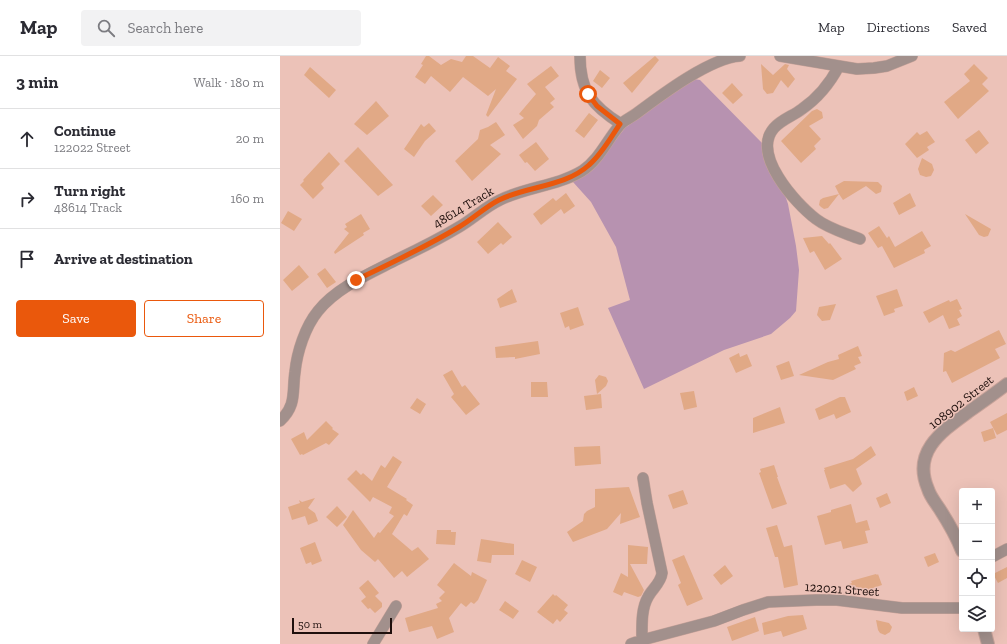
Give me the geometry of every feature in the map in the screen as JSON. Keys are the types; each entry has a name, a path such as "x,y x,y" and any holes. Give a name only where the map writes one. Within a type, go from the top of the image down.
{"street":[{"path":"580,56 582,80 588,94 597,106 620,124"},
{"name":"48614 Track","path":"280,420 288,411 292,403 294,395 294,373 302,342 310,322 328,301 356,280 425,246 460,226 501,199 566,179 580,172 591,164 620,124 675,86 714,63 740,56"},
{"path":"780,56 857,69 874,68 895,63 912,56"},
{"path":"839,66 826,87 815,99 802,109 781,121 774,128 770,133 767,145 770,161 786,188 796,201 816,219 829,227 860,239"},
{"name":"108902 Street","path":"959,544 928,490 924,479 923,465 926,452 934,440 947,428 1007,384"},
{"path":"642,640 644,607 647,598 660,581 662,573 643,478"},
{"path":"995,555 1007,549"},
{"name":"122021 Street","path":"631,644 714,621 768,602 837,600 902,608 959,608"},
{"path":"373,644 396,606"},
{"path":"985,632 988,644"}],"shaded area":[{"path":"694,79 700,80 763,144 788,204 799,270 796,311 771,334 724,350 644,389 608,308 630,300 616,247 591,202 573,182 613,143 625,128 680,87"}],"building":[{"path":"426,56 429,56 441,65 451,59 462,62 466,56 473,56 490,68 498,57 510,66 506,71 517,79 488,117 486,115 496,89 488,96 463,77 450,92 431,76 425,84 415,77 423,65 421,64"},
{"path":"655,56 659,60 632,93 623,83"},
{"path":"761,64 773,75 785,64 789,65 787,69 795,79 788,88 781,80 773,93 767,94 763,89"},
{"path":"974,64 988,78 982,84 989,91 958,119 944,102 970,81 964,74"},
{"path":"551,66 559,76 545,87 555,99 550,103 554,107 539,120 537,126 523,139 513,125 524,118 519,114 536,94 527,84"},
{"path":"310,67 336,90 329,98 304,75"},
{"path":"600,70 610,78 602,88 593,81"},
{"path":"732,83 743,95 733,104 722,93"},
{"path":"376,101 389,116 367,135 354,124"},
{"path":"817,109 822,112 823,118 809,126 821,139 814,146 816,149 801,163 781,141 812,111"},
{"path":"589,113 598,120 584,138 575,131"},
{"path":"496,122 505,135 490,145 501,154 472,181 455,161 478,139 480,130"},
{"path":"429,123 436,131 425,141 414,157 404,149 421,124 424,127"},
{"path":"979,130 989,143 976,154 965,140"},
{"path":"927,131 935,142 927,147 929,150 917,158 905,144 917,132 920,135"},
{"path":"536,142 549,159 535,171 527,162 525,163 519,155"},
{"path":"358,147 393,185 378,196 344,161"},
{"path":"329,152 340,164 321,184 324,188 313,199 300,185"},
{"path":"922,158 932,164 934,170 931,176 926,177 920,175 918,169"},
{"path":"844,181 878,182 882,186 881,192 876,194 866,186 843,200 835,186"},
{"path":"566,193 575,206 564,214 561,209 541,225 533,214 553,198 556,201"},
{"path":"910,193 916,206 899,215 893,203"},
{"path":"839,194 828,208 824,209 819,205 820,200 823,198"},
{"path":"433,195 443,205 431,216 421,206"},
{"path":"288,211 302,219 294,231 281,223"},
{"path":"361,214 370,229 363,233 364,235 335,254 334,252 349,233 344,229 347,227 345,224"},
{"path":"965,214 991,229 988,236 984,237 979,235"},
{"path":"498,222 512,237 503,245 501,243 488,254 477,242"},
{"path":"879,226 887,238 889,236 895,247 922,231 931,246 924,250 925,253 894,268 882,246 878,248 868,233"},
{"path":"822,236 829,244 830,243 842,259 825,270 814,251 810,253 803,238"},
{"path":"299,265 309,277 292,291 283,280"},
{"path":"325,268 336,282 327,288 317,274"},
{"path":"512,289 517,302 500,308 497,299"},
{"path":"897,289 903,306 894,309 895,312 884,316 876,296"},
{"path":"957,299 962,309 959,310 962,316 957,319 960,325 949,329 943,315 929,323 923,312 949,300 950,302"},
{"path":"836,304 830,320 822,321 817,315 819,307"},
{"path":"578,307 584,325 570,330 569,326 565,328 560,313"},
{"path":"999,330 1006,344 995,349 1000,358 952,383 946,371 943,372 944,353 951,350 955,352"},
{"path":"538,341 540,354 515,359 515,357 496,358 495,347"},
{"path":"858,346 862,356 858,357 861,363 854,366 856,369 833,380 799,375 828,362 839,359 838,355"},
{"path":"739,353 740,357 747,354 752,366 736,373 729,358"},
{"path":"789,361 794,376 781,380 776,366"},
{"path":"452,370 462,387 465,385 480,404 466,415 451,397 454,394 443,375"},
{"path":"599,375 606,377 608,381 606,386 597,394 595,380"},
{"path":"531,382 547,382 548,397 531,397"},
{"path":"914,387 918,396 907,401 904,392"},
{"path":"694,391 697,407 684,410 680,393"},
{"path":"601,394 602,408 586,410 584,396"},
{"path":"840,397 845,397 851,412 836,419 834,414 819,420 815,409"},
{"path":"417,398 426,404 420,414 410,408"},
{"path":"780,407 785,423 753,433 753,418"},
{"path":"1007,413 1007,430 997,435 990,422"},
{"path":"326,421 333,428 332,429 339,434 329,445 326,443 303,455 300,455 291,439 304,432 307,440"},
{"path":"993,428 996,438 984,442 981,432"},
{"path":"600,446 601,464 575,466 574,447"},
{"path":"871,446 876,455 856,469 862,484 853,492 845,484 830,489 824,468 853,459"},
{"path":"393,456 402,462 387,487 407,499 406,500 413,505 407,516 404,514 392,534 412,551 418,547 429,559 407,577 402,571 394,578 378,559 375,562 361,550 343,525 353,510 374,538 394,516 389,513 392,507 373,497 370,502 347,479 356,470 361,475 363,473 372,481 381,465 385,468"},
{"path":"774,465 787,504 772,509 759,473 761,472 760,469"},
{"path":"629,487 640,517 620,524 621,513 607,529 573,542 567,532 583,521 584,514 595,507 595,489"},
{"path":"683,490 688,504 673,509 668,495"},
{"path":"887,493 891,503 880,508 876,498"},
{"path":"315,498 308,508 315,513 318,521 308,525 305,516 292,520 288,507 300,503 299,500 302,502"},
{"path":"851,504 856,523 867,520 870,530 865,531 868,543 843,549 841,541 825,545 817,516"},
{"path":"337,506 347,517 337,527 326,517"},
{"path":"777,525 784,547 792,545 798,585 784,588 778,557 775,557 766,528"},
{"path":"437,530 451,530 451,532 456,532 455,545 436,544"},
{"path":"481,539 514,544 514,555 492,555 491,563 477,561"},
{"path":"315,542 322,561 312,565 311,562 306,564 300,548"},
{"path":"628,545 648,547 647,564 630,564 644,590 641,596 638,597 624,592 622,596 613,592 621,573 628,577"},
{"path":"935,553 939,562 928,567 924,557"},
{"path":"684,555 703,599 687,606 678,585 681,583 672,560"},
{"path":"522,560 537,567 530,582 515,574"},
{"path":"454,563 471,576 472,572 487,580 478,600 474,604 471,602 466,607 461,603 449,618 454,632 437,639 432,626 409,632 405,618 438,608 436,604 442,601 439,598 445,592 437,585"},
{"path":"725,565 733,576 721,585 713,575"},
{"path":"1007,567 1007,578 998,583 995,578 995,573"},
{"path":"878,574 882,585 852,595 849,584 852,583 851,581"},
{"path":"368,580 379,593 375,596 382,603 382,607 375,613 370,608 368,609 361,601 366,597 359,588"},
{"path":"553,594 568,605 564,610 568,613 560,622 557,619 553,624 537,612"},
{"path":"505,601 519,611 513,619 499,610"},
{"path":"803,615 807,629 783,637 781,631 764,635 762,623 788,616"},
{"path":"755,617 759,631 732,641 727,627"},
{"path":"876,620 889,623 892,627 890,632 885,635 880,633"}],"route":[{"path":"356,280 425,246 460,226 501,199 566,179 580,172 591,164 620,124 597,106 588,94"}]}
